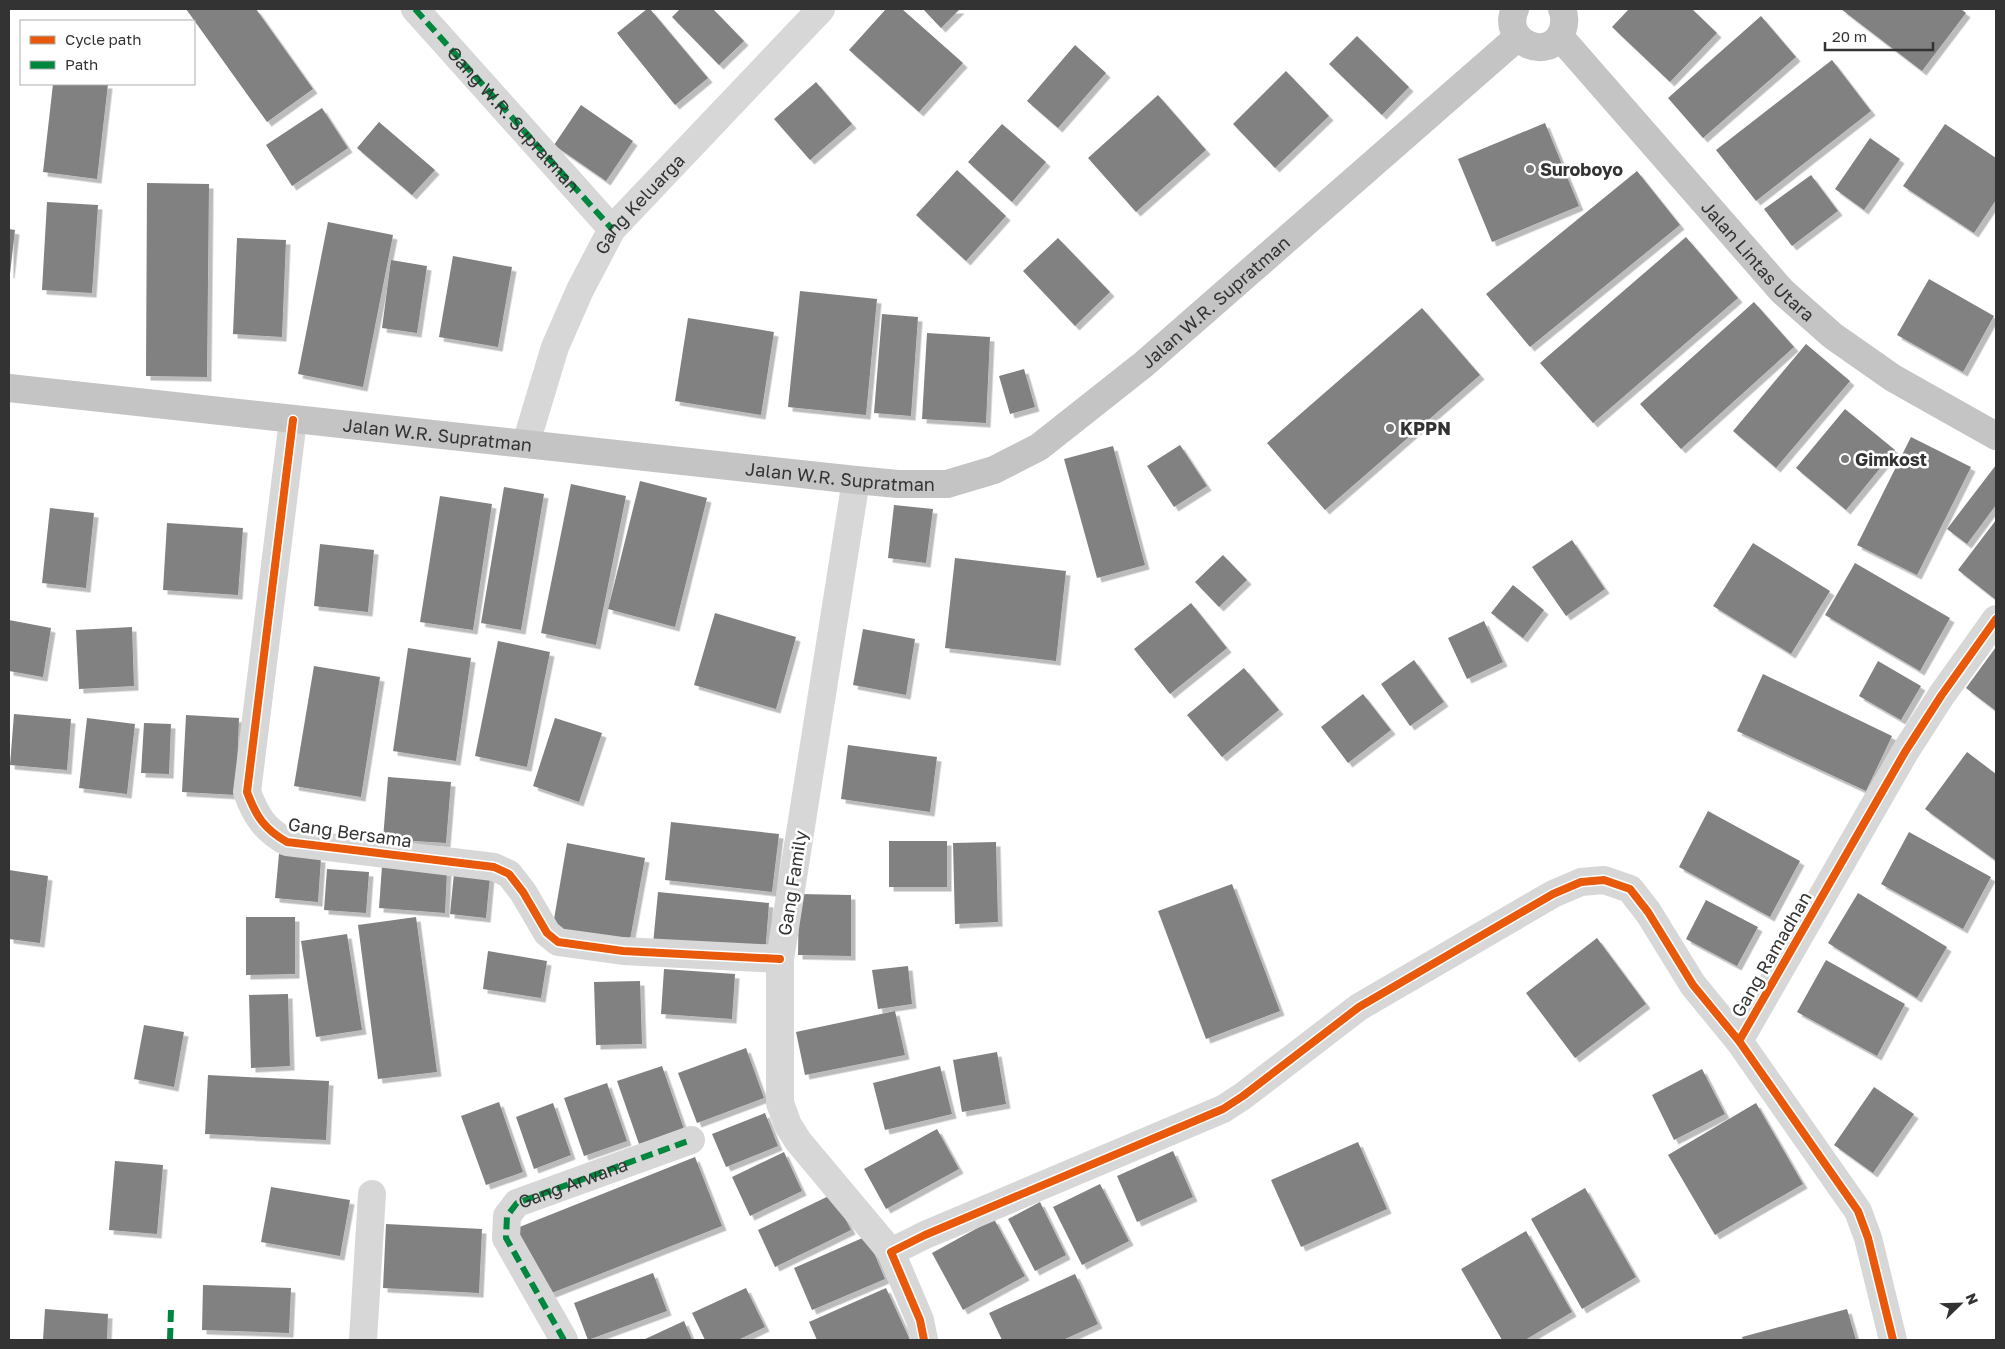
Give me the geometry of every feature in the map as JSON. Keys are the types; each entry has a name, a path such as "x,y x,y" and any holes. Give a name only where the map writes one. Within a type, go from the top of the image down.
{"highway":[{"path":"1515,9 1512,15 1512,27 1518,37 1527,44 1539,47 1550,45 1560,37 1564,26 1562,9"},
{"name":"Jalan W.R. Supratman","path":"9,388 856,480 898,484 948,484 994,470 1039,447 1144,364 1518,37"},
{"name":"Jalan Lintas Utara","path":"1560,37 1782,291 1833,336 1893,378 1996,436"}],"street":[{"name":"Gang W.R. Supratman","path":"415,9 612,229"},
{"name":"Gang Keluarga","path":"526,443 556,347 580,290 612,229 822,9"},
{"name":"Gang Bersama","path":"293,420 247,792 259,819 272,834 287,842 494,866 509,874 523,892 547,933 558,942 623,951 780,959"},
{"name":"Gang Family","path":"856,480 780,959 780,1103 785,1118 798,1141 891,1252 920,1320 924,1340"},
{"name":"Gang Ramadhan","path":"1894,1340 1868,1238 1858,1211 1739,1041 1905,752 1941,696 1996,619"},
{"path":"891,1252 925,1235 1223,1109 1244,1096 1359,1007 1553,894 1581,882 1604,880 1630,889 1648,912 1694,985 1739,1041"},
{"name":"Gang Arwana","path":"564,1340 506,1238 507,1216 517,1203 691,1140"},
{"path":"363,1340 372,1194"}],"building":[{"path":"186,9 256,9 313,89 267,122"},
{"path":"647,9 650,9 708,78 675,105 617,33"},
{"path":"680,9 713,9 744,41 719,65 672,17"},
{"path":"886,9 902,9 963,63 919,112 849,50"},
{"path":"923,9 960,9 941,28"},
{"path":"1629,9 1692,9 1717,33 1670,82 1612,27"},
{"path":"1841,9 1961,9 1966,13 1922,71"},
{"path":"1761,16 1796,57 1703,138 1668,98"},
{"path":"1357,36 1409,87 1382,115 1329,64"},
{"path":"1075,45 1106,73 1058,128 1027,101"},
{"path":"1832,60 1871,111 1756,201 1716,150"},
{"path":"1286,71 1329,116 1275,168 1233,124"},
{"path":"816,82 852,124 810,160 774,119"},
{"path":"53,85 108,85 97,179 43,172"},
{"path":"1158,95 1206,150 1136,212 1088,158"},
{"path":"581,105 633,141 606,181 554,145"},
{"path":"322,108 348,148 292,186 266,145"},
{"path":"379,122 435,170 412,195 357,148"},
{"path":"1545,123 1579,206 1492,242 1458,159"},
{"path":"1002,124 1046,162 1012,202 968,162"},
{"path":"1945,124 1996,158 1996,200 1974,233 1903,186"},
{"path":"1870,138 1900,159 1864,210 1835,189"},
{"path":"957,170 1006,216 966,261 916,215"},
{"path":"1637,171 1680,225 1530,347 1486,294"},
{"path":"1811,175 1838,211 1792,246 1764,209"},
{"path":"147,183 209,184 207,377 146,376"},
{"path":"47,202 98,205 92,293 42,290"},
{"path":"328,222 393,235 363,387 298,374"},
{"path":"9,229 15,230 10,274 9,274"},
{"path":"1686,237 1738,298 1593,423 1540,363"},
{"path":"237,238 286,240 282,337 233,334"},
{"path":"1058,238 1110,292 1075,326 1023,271"},
{"path":"453,256 512,267 498,347 439,337"},
{"path":"391,260 427,266 417,333 382,328"},
{"path":"1929,279 1994,316 1963,372 1897,335"},
{"path":"800,291 877,299 866,415 788,407"},
{"path":"1754,302 1794,347 1681,449 1640,404"},
{"path":"1422,308 1480,375 1325,510 1267,443"},
{"path":"882,314 918,317 911,416 874,413"},
{"path":"688,318 774,332 761,415 675,401"},
{"path":"927,333 990,337 986,423 922,419"},
{"path":"1806,344 1850,381 1776,468 1733,431"},
{"path":"1024,369 1035,407 1010,414 999,376"},
{"name":"Gimkost","path":"1845,409 1895,450 1846,510 1796,468"},
{"path":"1911,437 1971,467 1917,575 1857,545"},
{"path":"1180,445 1207,486 1174,507 1147,466"},
{"path":"1113,446 1145,565 1097,578 1064,459"},
{"path":"1996,465 1996,505 1967,544 1947,529"},
{"path":"640,481 707,498 675,627 608,609"},
{"path":"571,484 626,496 596,645 541,633"},
{"path":"504,487 544,494 521,630 481,623"},
{"path":"440,496 492,504 473,630 420,622"},
{"path":"894,505 933,509 926,563 888,558"},
{"path":"50,508 94,513 86,588 42,583"},
{"path":"1996,520 1996,600 1958,570"},
{"path":"167,523 243,528 238,595 163,590"},
{"path":"1572,540 1605,589 1566,616 1532,567"},
{"path":"1753,543 1830,591 1791,654 1713,606"},
{"path":"320,544 374,550 368,612 314,606"},
{"path":"1223,555 1247,580 1219,607 1195,582"},
{"path":"955,558 1066,571 1056,661 945,648"},
{"path":"1855,563 1950,618 1920,671 1825,615"},
{"path":"1513,585 1544,610 1523,638 1491,613"},
{"path":"1191,603 1227,648 1170,694 1134,649"},
{"path":"715,613 796,637 776,709 694,685"},
{"path":"9,620 51,628 43,677 9,671"},
{"path":"1484,621 1503,662 1467,679 1448,638"},
{"path":"132,627 134,686 79,689 76,630"},
{"path":"863,629 915,639 906,695 853,685"},
{"path":"498,641 550,652 527,767 475,756"},
{"path":"1996,647 1996,711 1966,688"},
{"path":"408,648 471,658 456,761 393,751"},
{"path":"1414,660 1444,702 1410,726 1381,684"},
{"path":"1878,661 1921,686 1901,720 1859,696"},
{"path":"314,666 380,677 361,797 294,786"},
{"path":"1244,668 1279,710 1222,757 1187,715"},
{"path":"1763,674 1892,736 1866,791 1737,731"},
{"path":"1363,694 1391,730 1348,763 1321,727"},
{"path":"14,714 71,719 67,770 10,765"},
{"path":"186,715 239,718 236,795 182,792"},
{"path":"87,718 135,724 127,794 79,788"},
{"path":"555,718 602,733 579,802 533,786"},
{"path":"144,723 171,724 169,774 141,773"},
{"path":"848,745 937,757 930,812 841,799"},
{"path":"1967,752 1996,774 1995,860 1925,809"},
{"path":"388,777 451,782 446,843 383,839"},
{"path":"1708,811 1800,861 1770,917 1679,867"},
{"path":"671,822 779,834 772,892 665,880"},
{"path":"1909,832 1991,877 1963,929 1881,884"},
{"path":"889,841 947,841 947,887 889,887"},
{"path":"996,842 998,922 955,924 953,843"},
{"path":"567,843 645,858 629,945 552,931"},
{"path":"279,854 321,858 318,902 275,898"},
{"path":"382,866 447,871 445,913 379,908"},
{"path":"327,869 369,872 366,913 324,910"},
{"path":"9,870 48,876 40,943 9,939"},
{"path":"454,873 490,876 486,918 450,914"},
{"path":"1232,884 1280,1011 1206,1039 1158,911"},
{"path":"658,892 769,903 765,955 653,944"},
{"path":"1858,893 1947,947 1917,998 1828,943"},
{"path":"799,894 851,895 851,956 798,955"},
{"path":"1706,900 1758,927 1737,966 1686,939"},
{"path":"246,917 295,917 295,974 246,975"},
{"path":"416,917 437,1072 378,1079 358,925"},
{"path":"347,934 362,1030 316,1037 301,941"},
{"path":"1597,938 1646,1004 1575,1058 1526,993"},
{"path":"488,951 547,961 541,998 483,989"},
{"path":"1826,960 1905,1004 1877,1056 1797,1012"},
{"path":"908,966 912,1004 878,1009 872,970"},
{"path":"664,969 735,974 732,1019 661,1014"},
{"path":"640,981 642,1044 596,1045 594,982"},
{"path":"288,994 290,1066 251,1068 249,995"},
{"path":"895,1011 905,1055 805,1075 796,1032"},
{"path":"144,1025 184,1032 174,1087 134,1079"},
{"path":"746,1048 764,1098 697,1123 678,1073"},
{"path":"997,1052 1006,1104 962,1112 953,1060"},
{"path":"662,1066 684,1129 639,1144 617,1081"},
{"path":"940,1066 952,1114 885,1130 873,1083"},
{"path":"1702,1069 1725,1114 1674,1140 1652,1095"},
{"path":"208,1075 329,1081 326,1140 205,1134"},
{"path":"607,1083 627,1141 584,1156 564,1098"},
{"path":"1874,1087 1914,1114 1873,1173 1834,1145"},
{"path":"499,1102 523,1172 486,1185 461,1116"},
{"path":"553,1103 571,1155 534,1169 516,1117"},
{"path":"1756,1103 1803,1184 1715,1235 1668,1155"},
{"path":"765,1113 778,1146 726,1167 712,1134"},
{"path":"937,1129 959,1169 886,1209 864,1169"},
{"path":"1358,1142 1387,1209 1301,1247 1271,1180"},
{"path":"1173,1151 1193,1197 1137,1222 1117,1176"},
{"path":"784,1152 802,1191 750,1216 732,1177"},
{"path":"695,1157 722,1226 544,1296 517,1228"},
{"path":"115,1161 163,1165 157,1234 109,1230"},
{"path":"1100,1184 1129,1241 1082,1265 1053,1207"},
{"path":"271,1187 350,1200 340,1256 261,1242"},
{"path":"1585,1188 1636,1277 1582,1309 1531,1219"},
{"path":"833,1194 851,1230 775,1267 758,1230"},
{"path":"1040,1202 1066,1255 1035,1271 1008,1219"},
{"path":"994,1219 1025,1276 963,1310 932,1253"},
{"path":"386,1224 482,1229 479,1293 383,1288"},
{"path":"1526,1231 1572,1312 1525,1340 1502,1340 1461,1269"},
{"path":"867,1236 885,1279 812,1310 794,1268"},
{"path":"653,1273 667,1311 588,1340 574,1303"},
{"path":"1075,1274 1098,1324 1063,1340 1002,1340 989,1313"},
{"path":"203,1285 291,1288 289,1333 202,1330"},
{"path":"746,1288 765,1327 738,1340 705,1340 692,1313"},
{"path":"886,1288 910,1340 817,1340 809,1322"},
{"path":"45,1309 108,1314 107,1340 43,1340"},
{"path":"1847,1309 1856,1340 1743,1340 1742,1337"},
{"path":"684,1321 692,1340 643,1340"}],"marked path":[{"path":"415,9 612,229"},
{"path":"564,1340 506,1238 507,1216 517,1203 691,1140"},
{"path":"170,1340 171,1309"}],"cycle path":[{"path":"293,420 247,792 254,808 267,827 287,842 494,867 509,874 523,892 547,933 558,942 623,951 780,959"},
{"path":"1893,1340 1868,1238 1858,1211 1739,1041 1905,752 1941,696 1996,619"},
{"path":"924,1340 920,1320 891,1252 925,1235 1223,1109 1243,1096 1359,1007 1553,894 1581,882 1604,880 1630,889 1648,912 1693,985 1739,1041"}],"place":[{"name":"Suroboyo","path":"1530,169"},
{"name":"KPPN","path":"1390,428"},
{"name":"Gimkost","path":"1845,459"}]}
